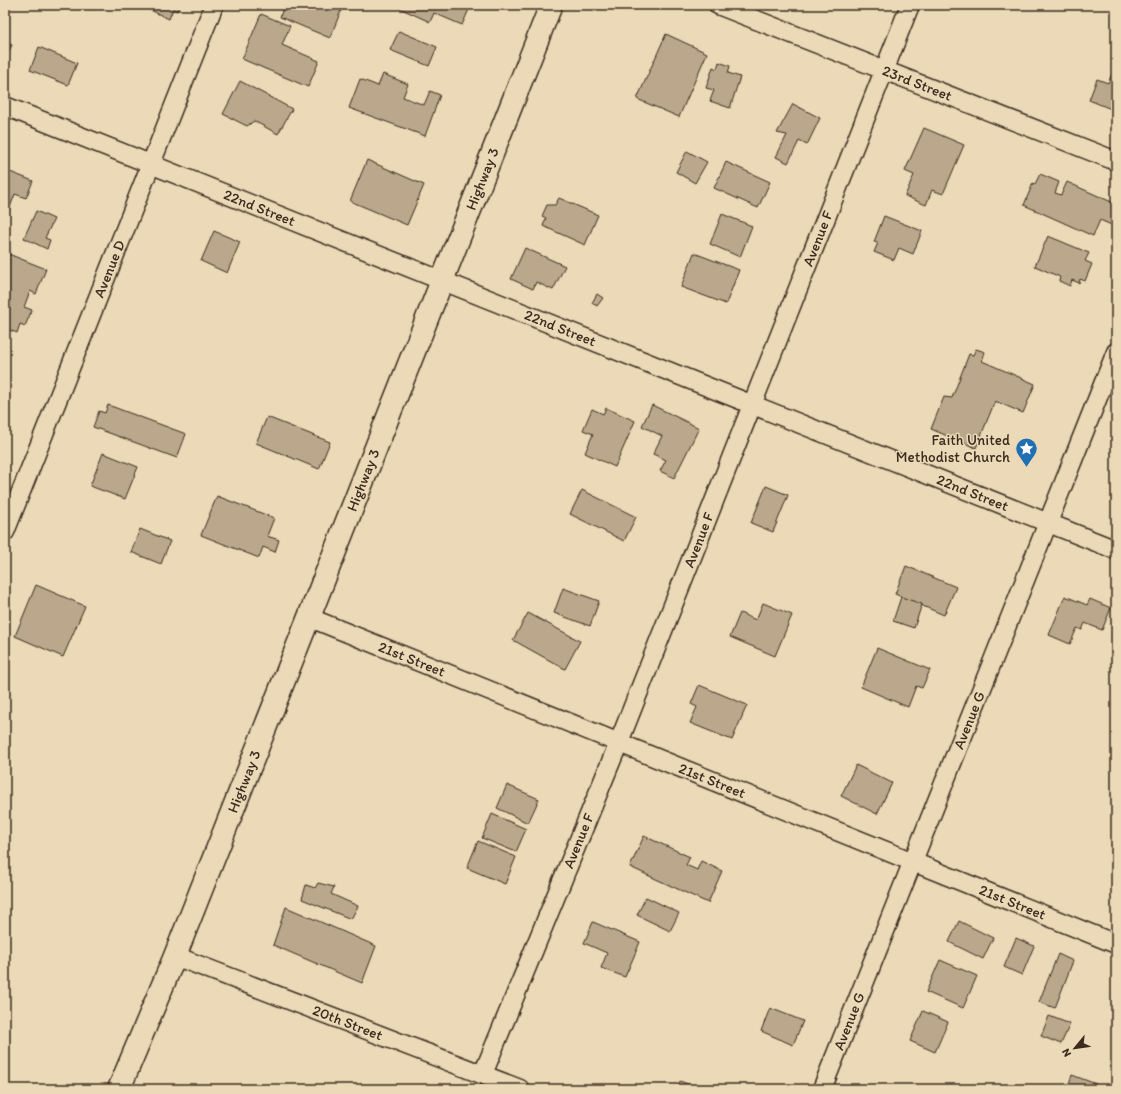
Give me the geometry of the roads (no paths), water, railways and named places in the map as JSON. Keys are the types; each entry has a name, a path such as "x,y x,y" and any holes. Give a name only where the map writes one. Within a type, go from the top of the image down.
{"main road":[{"name":"Highway 3","path":"119,1089 175,956 551,5"}],"street":[{"name":"Avenue D","path":"5,532 214,5"},
{"name":"23rd Street","path":"718,5 1116,161"},
{"name":"Avenue F","path":"483,1074 618,742 910,5"},
{"name":"22nd Street","path":"5,106 1116,550"},
{"name":"Avenue G","path":"822,1089 1116,352"},
{"name":"21st Street","path":"308,617 1116,944"},
{"name":"20th Street","path":"175,956 520,1089"}],"place":[{"name":"Faith United Methodist Church","path":"1026,468"}]}
